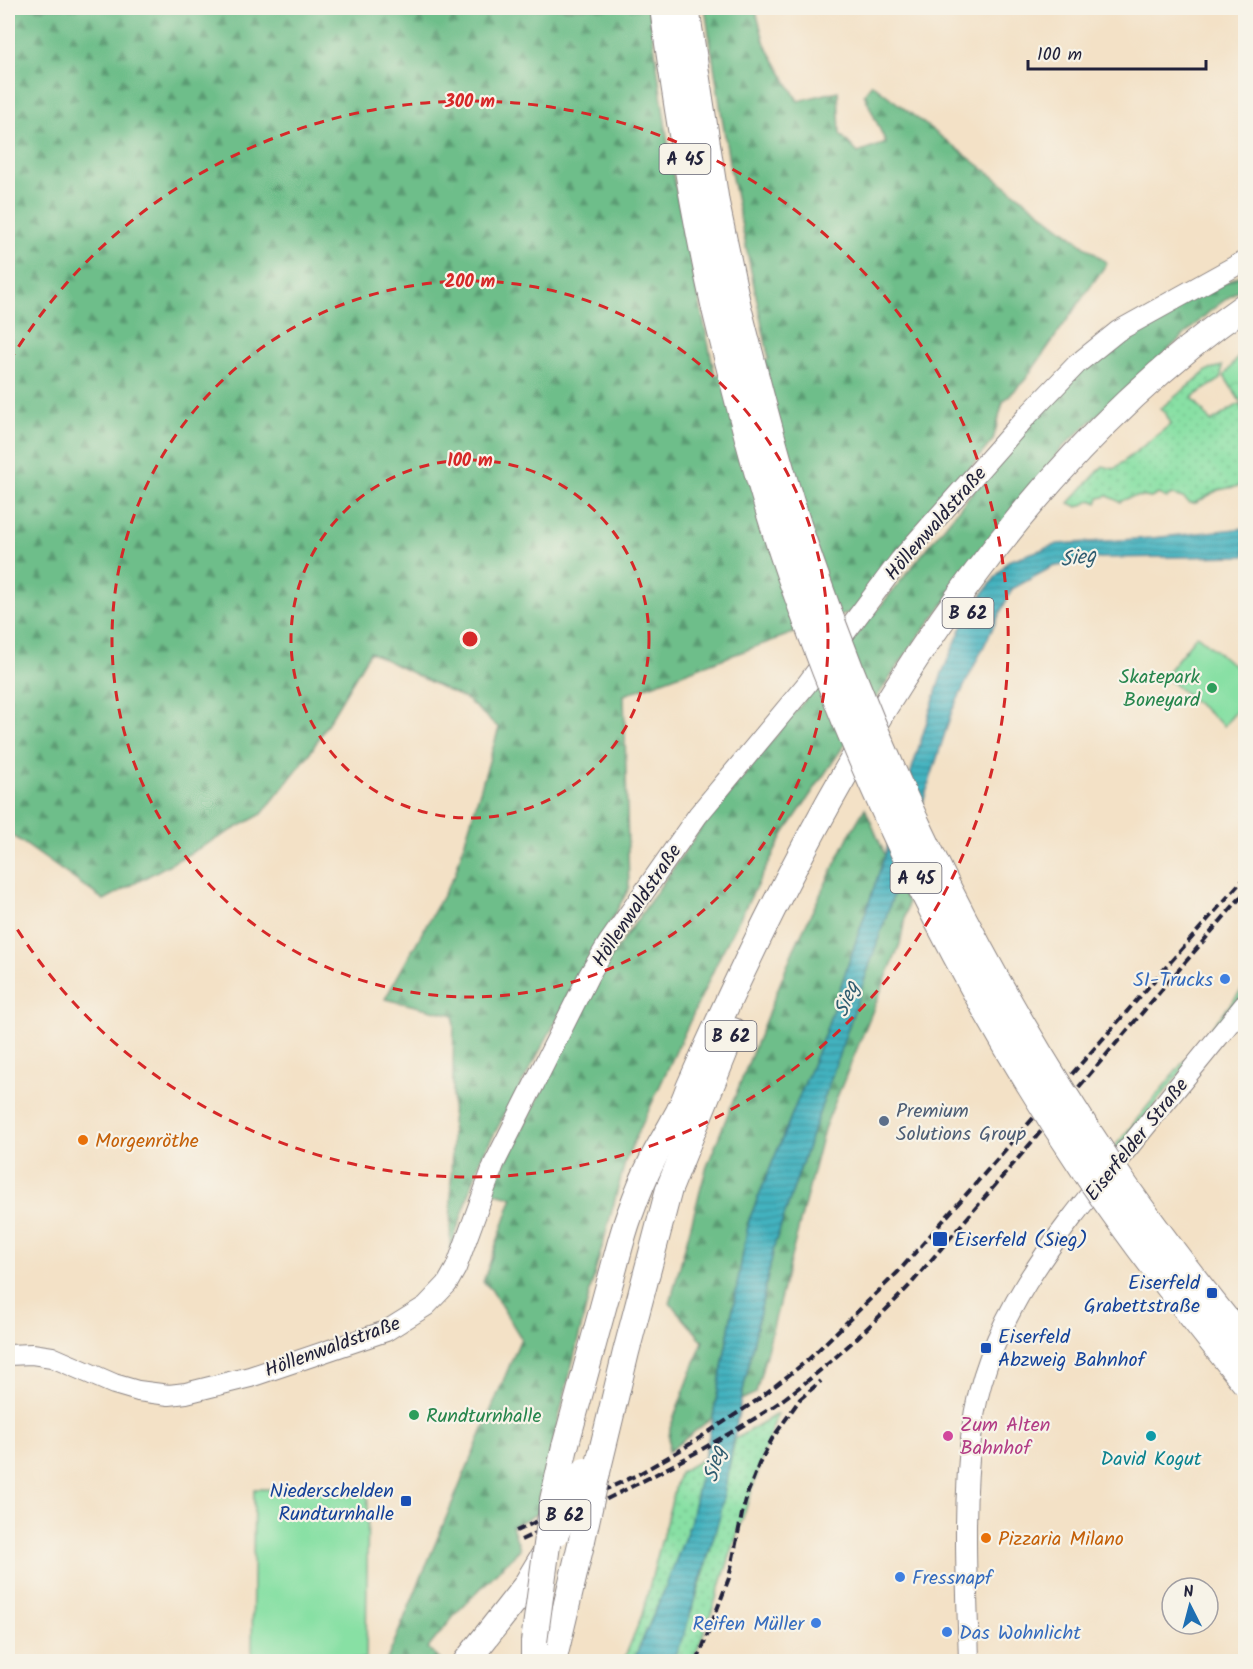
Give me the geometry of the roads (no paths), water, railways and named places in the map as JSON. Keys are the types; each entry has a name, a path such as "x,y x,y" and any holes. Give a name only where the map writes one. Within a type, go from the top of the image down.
{"highway":[{"name":"A 45","path":"663,8 698,231 770,433 810,561 856,687 910,810 969,930 1036,1047 1108,1160 1186,1269 1245,1344"},
{"name":"A 45","path":"686,8 716,203 726,306 748,441 788,570 834,698 898,842 948,944 1015,1062 1088,1176 1167,1286 1245,1384"},
{"name":"B 62","path":"1056,487 1096,431 1187,349 1245,305"},
{"name":"B 62","path":"466,1662 525,1587 591,1472 626,1352 669,1189 738,1020 770,950 881,731 955,603 998,544 1056,487 1199,361 1245,325"},
{"name":"B 62","path":"534,1652 553,1500 565,1447 630,1215 651,1161 676,1119 756,940 832,795 881,731"},
{"name":"B 62","path":"591,1472 638,1250 676,1119"},
{"path":"553,1662 582,1540 591,1472"}],"street":[{"name":"Höllenwaldstraße","path":"8,1355 32,1354 52,1357 114,1384 138,1391 169,1395 250,1377 363,1340 386,1331 426,1306 447,1284 456,1268 494,1164 589,975 609,942 698,815 806,685 900,560 1027,416 1077,364 1118,331 1245,260"},
{"name":"Eiserfelder Straße","path":"969,1662 966,1526 972,1429 980,1391 995,1345 1008,1316 1044,1254 1245,1004"}],"water":[{"name":"Sieg","path":"1245,528 1245,556 1101,558 1052,567 1012,589 952,711 897,884 775,1243 741,1400 720,1516 684,1634 672,1661 633,1662 690,1524 713,1417 749,1220 825,1033 885,855 942,673 968,613 1008,561 1058,544 1152,538"}],"railway":[{"path":"516,1531 637,1475 684,1448 756,1401 808,1360 898,1272 1246,876"},
{"path":"521,1540 681,1461 745,1424 802,1385 850,1344 910,1285 1246,891"},
{"path":"697,1662 729,1578 742,1514 759,1464 772,1439 800,1399 821,1381"}],"place":[{"name":"Skatepark Boneyard","path":"1212,688"},
{"name":"SI-Trucks","path":"1225,979"},
{"name":"Premium Solutions Group","path":"884,1121"},
{"name":"Morgenröthe","path":"83,1140"},
{"name":"Eiserfeld (Sieg)","path":"940,1239"},
{"name":"Eiserfeld Grabettstraße","path":"1212,1293"},
{"name":"Eiserfeld Abzweig Bahnhof","path":"986,1348"},
{"name":"Rundturnhalle","path":"414,1415"},
{"name":"Zum Alten Bahnhof","path":"948,1436"},
{"name":"David Kogut","path":"1151,1436"},
{"name":"Niederschelden Rundturnhalle","path":"406,1501"},
{"name":"Pizzaria Milano","path":"986,1538"},
{"name":"Fressnapf","path":"900,1577"},
{"name":"Reifen Müller","path":"816,1623"},
{"name":"Das Wohnlicht","path":"947,1632"}]}
